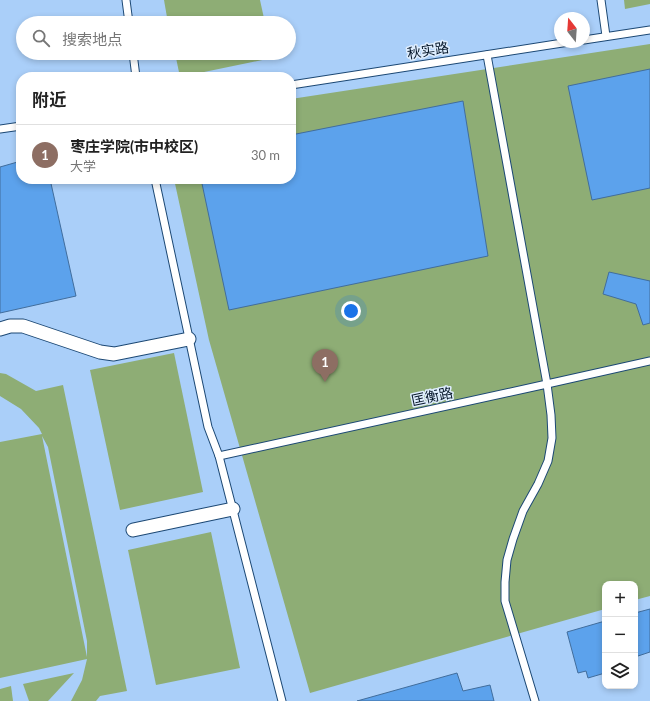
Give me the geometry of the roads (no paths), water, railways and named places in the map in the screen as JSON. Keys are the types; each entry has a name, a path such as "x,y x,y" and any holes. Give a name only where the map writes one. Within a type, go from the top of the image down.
{"street":[{"path":"0,329 10,326 23,326 100,352 114,354 189,339"},
{"path":"133,530 233,508"}],"lane":[{"path":"126,0 128,16"},
{"path":"601,0 606,36"},
{"path":"590,39 650,30"},
{"name":"秋实路","path":"296,84 554,44"},
{"path":"486,55 547,384 551,415 552,438 548,461 538,484 523,511 507,560 504,582 505,601 535,701"},
{"path":"134,60 135,72"},
{"path":"0,129 16,127"},
{"path":"156,184 208,427 219,456 282,701"},
{"name":"匡衡路","path":"219,456 650,361"}],"place":[{"name":"枣庄学院(市中校区)","path":"325,382"}]}
